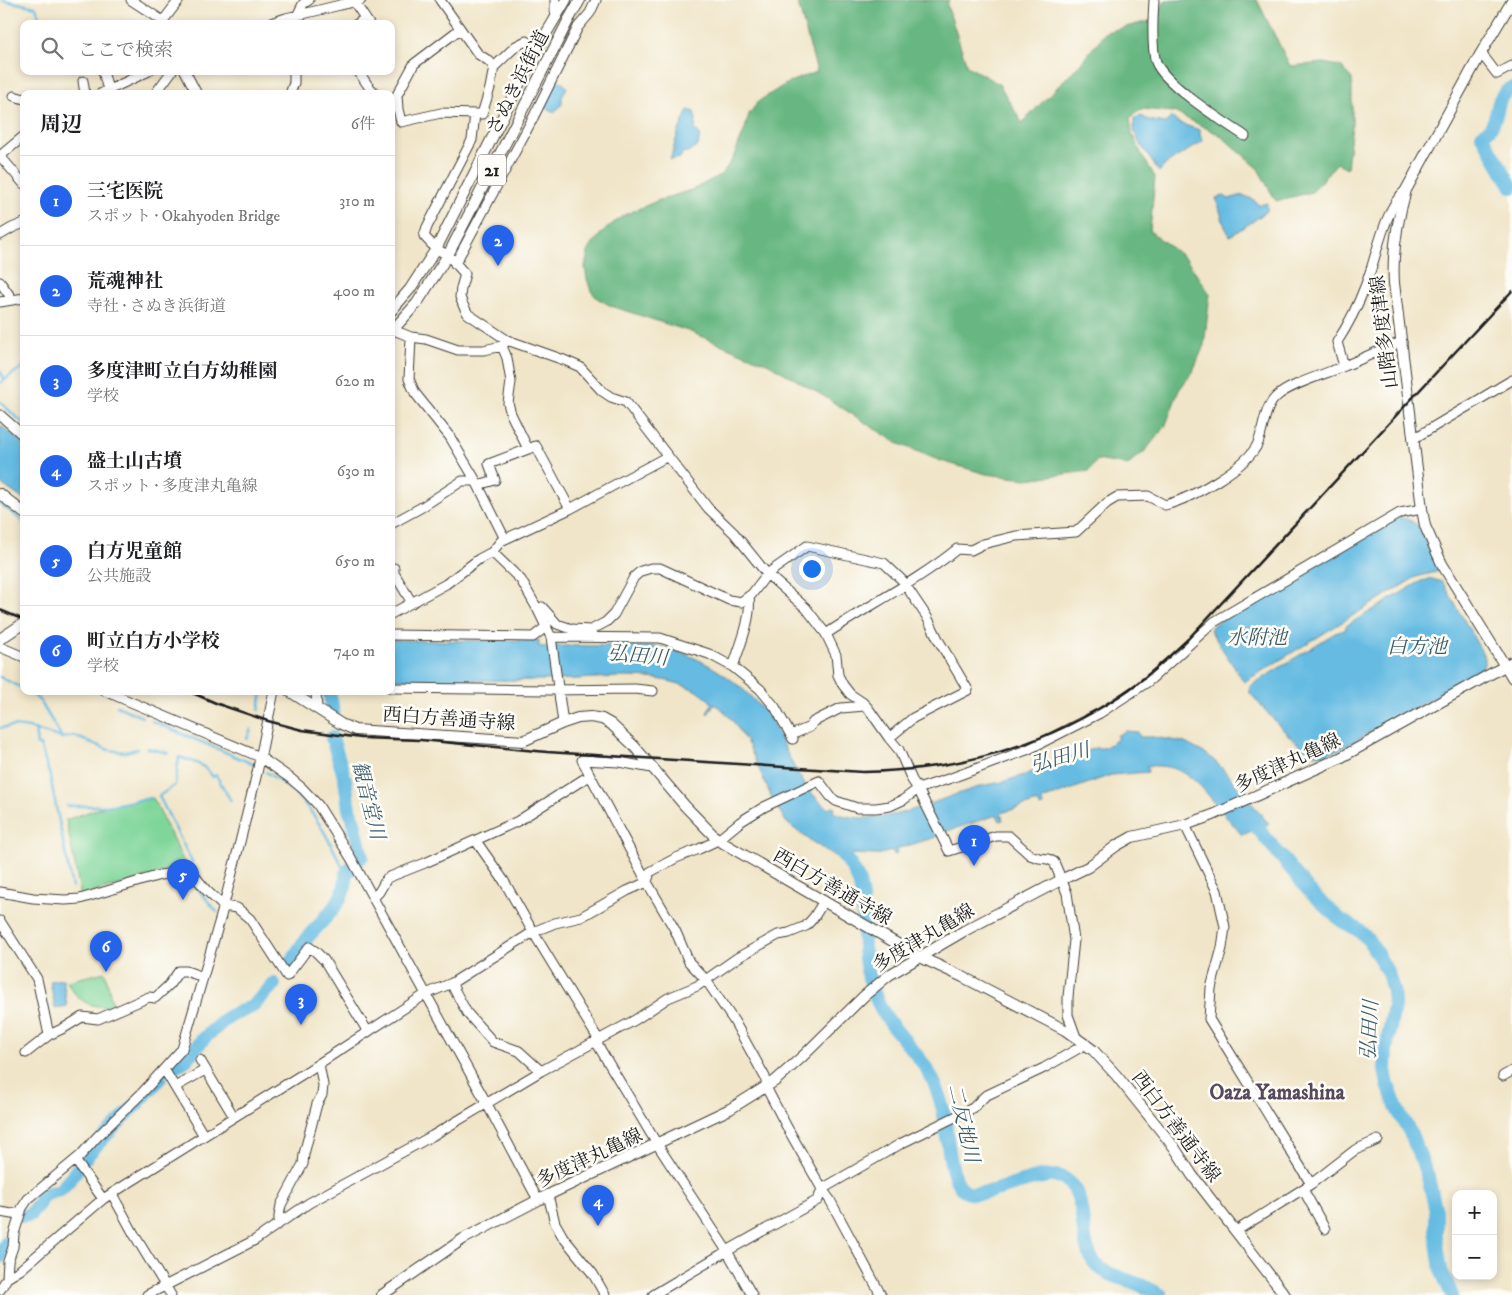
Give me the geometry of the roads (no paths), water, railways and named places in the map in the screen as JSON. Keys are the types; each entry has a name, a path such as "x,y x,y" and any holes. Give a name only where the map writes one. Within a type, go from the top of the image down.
{"main road":[{"name":"さぬき浜街道","path":"436,249 537,49 566,0"},
{"name":"さぬき浜街道","path":"395,327 417,303 448,254 580,0"},
{"name":"山階多度津線","path":"1508,664 1442,564 1426,526 1413,439 1394,283 1393,260 1399,214 1406,190 1481,53 1512,1"},
{"name":"21","path":"395,306 410,289 436,249"},
{"path":"0,494 20,510"},
{"path":"0,639 20,626"},
{"name":"多度津丸亀線","path":"382,1295 463,1239 615,1163 730,1110 775,1081 864,996 889,975 1088,867 1116,846 1132,837 1185,825 1340,758 1508,664"},
{"name":"西白方善通寺線","path":"296,695 341,724 355,730 523,741 578,718 591,717 602,719 611,724 634,746 685,806 718,840 920,957 963,976 1066,1030 1086,1044 1116,1075 1174,1147 1192,1175 1285,1295"}],"street":[{"path":"131,0 161,20"},
{"path":"165,20 179,0"},
{"path":"294,19 303,4 309,0"},
{"path":"440,0 478,54 489,61 494,67"},
{"path":"555,0 557,16"},
{"path":"455,264 532,120 578,27 590,13 596,0"},
{"path":"1154,0 1153,51 1156,63 1162,72 1205,108 1245,136"},
{"path":"280,20 286,18 294,19 356,1 366,20"},
{"path":"460,28 414,64 397,95 395,107 401,122 441,113 482,114 494,67 516,46 526,41 537,49"},
{"path":"1481,53 1497,74 1512,66"},
{"path":"104,75 104,90"},
{"path":"108,90 140,75"},
{"path":"158,90 169,75"},
{"path":"187,75 195,90"},
{"path":"291,90 294,75"},
{"path":"361,75 372,90"},
{"path":"83,81 84,90"},
{"path":"14,96 20,98"},
{"path":"475,114 472,140 424,236 436,249 448,254 465,274 460,297 468,314 505,343 564,360 580,367 602,391 611,397 626,402 708,508 734,533 767,574 806,608 826,634 836,655 838,675 842,685 865,706 899,750 912,780 949,851 996,836 1009,836 1030,855 1054,862 1067,893 1074,940 1068,996 1068,1015 1076,1037"},
{"path":"20,139 0,156 20,179"},
{"path":"1344,366 1337,342 1349,324 1366,284 1391,208 1400,194 1406,190"},
{"path":"0,235 20,225"},
{"path":"0,282 12,299"},
{"path":"0,302 20,298"},
{"path":"395,331 458,350 484,350 505,343"},
{"path":"395,612 446,584 479,559 492,552 505,539 477,483 450,437 415,393 409,379 411,337"},
{"path":"826,634 940,563 957,549 971,550 983,544 1016,536 1076,532 1107,503 1117,498 1148,496 1165,505 1192,496 1245,460 1257,444 1267,411 1276,397 1293,386 1402,342"},
{"path":"505,343 511,382 508,403 511,414 528,449"},
{"path":"1413,439 1512,380"},
{"path":"0,415 20,432"},
{"path":"395,522 462,481 477,483 495,480 489,464 536,446 570,509"},
{"path":"501,541 570,509 668,456"},
{"path":"7,1278 20,1270 102,1199 319,1064 426,994 452,982 533,932 555,923 581,917 646,882 650,872 676,858 718,840 740,822 764,807 819,781 836,801 857,808 890,806 903,800 918,789 1029,749 1100,713 1149,681 1214,622 1400,513 1422,509"},
{"path":"538,610 542,606 557,624 572,629 591,630 606,622 614,614 634,577 641,571 651,568 660,568 730,600 741,602 749,596 767,574 807,546 884,563 902,580 928,617 939,641 968,690 913,718 888,738"},
{"path":"492,552 521,580 547,626 551,637 563,723"},
{"path":"395,574 412,603"},
{"path":"733,667 745,630 750,606 749,596"},
{"path":"395,635 533,637 547,626"},
{"path":"551,637 660,638 709,654 733,667 760,689 775,707 792,737 810,726 813,722 841,708 865,706"},
{"path":"0,647 20,655"},
{"path":"1508,664 1512,678"},
{"path":"395,688 557,687 653,691"},
{"path":"114,695 260,756 290,778 313,800 351,858 487,1104 543,1198 563,1237 593,1274 605,1295"},
{"path":"0,1290 7,1278 8,1261 13,1247 14,1234 22,1208 28,1199 75,1160 142,1093 182,1049 223,906 273,695"},
{"path":"316,695 317,708"},
{"path":"652,768 619,762 582,760 646,882 675,930 689,962 705,980 734,1021 765,1077 767,1086 788,1129 830,1200 881,1295"},
{"path":"373,898 379,892 386,878 426,863 518,821 584,779 591,777"},
{"path":"1185,825 1217,891 1225,927 1222,948 1211,988 1209,1019 1307,1186 1325,1229"},
{"path":"476,841 504,881 597,1037 596,1042 658,1144 727,1251 752,1295"},
{"path":"0,892 33,898 80,899 160,875 174,872 184,874 190,870 206,890 223,906 237,908 250,919 288,976 309,947 315,951 324,960 368,1032"},
{"path":"147,1295 255,1240 308,1203 635,1020 668,998 697,986 737,958 778,935 806,926 824,901"},
{"path":"0,921 37,979 49,1035"},
{"path":"26,1053 49,1035 82,1017 98,1019 150,997 154,998 169,986 179,971 203,976"},
{"path":"452,982 467,1013 494,1042 519,1051 541,1072"},
{"path":"653,1295 818,1200 822,1189 902,1143 973,1108 985,1096 1044,1068 1086,1044"},
{"path":"200,1060 234,1117"},
{"path":"280,1223 281,1205 303,1164 317,1104 322,1095 323,1085 319,1064"},
{"path":"164,1069 204,1136"},
{"path":"175,1087 205,1070"},
{"path":"1503,1076 1512,1071"},
{"path":"1236,1231 1307,1186 1355,1150 1378,1140"},
{"path":"75,1160 102,1199"},
{"path":"112,1194 164,1286 171,1295"},
{"path":"0,1212 12,1214 21,1212"}],"water":[{"path":"558,79 567,87 562,97 562,104 555,112 543,107"},
{"path":"688,110 694,112 696,119 695,129 700,134 698,146 689,152 683,152 680,158 670,160 678,133"},
{"path":"1142,116 1148,120 1165,123 1172,117 1178,123 1200,130 1200,136 1203,141 1166,164 1159,172 1134,131 1134,118"},
{"path":"1243,195 1254,200 1259,205 1267,203 1267,211 1230,236 1225,227 1216,198 1224,196 1229,199"},
{"path":"0,425 20,441 20,497 0,483"},
{"name":"水附池","path":"1395,517 1407,519 1418,526 1440,571 1416,577 1244,682 1210,630 1213,625"},
{"name":"白方池","path":"1432,579 1442,582 1445,586 1484,656 1484,665 1477,674 1338,750 1322,755 1302,747 1250,693 1250,686 1335,633 1345,630 1346,626 1421,581"},
{"name":"弘田川","path":"395,640 539,640 539,647 653,647 683,653 728,677 754,700 774,725 794,767 806,786 829,809 832,806 835,807 833,812 851,817 869,818 905,812 979,787 1002,782 1095,748 1104,748 1118,739 1116,736 1126,731 1138,732 1140,737 1153,737 1183,742 1208,755 1223,769 1269,824 1242,835 1200,786 1186,774 1169,767 1147,766 1148,772 1111,775 1042,800 1043,806 1040,807 1038,802 1001,813 1003,820 1000,821 997,815 944,832 933,838 896,849 897,854 894,855 893,851 876,855 853,854 836,857 786,822 771,796 749,746 733,721 723,710 714,704 708,714 712,703 701,693 664,680 630,677 561,680 395,679"},
{"path":"63,979 67,1006 55,1008 50,981"}],"waterway":[{"path":"2,0 36,7 41,20"},
{"path":"1512,88 1500,99 1492,125 1482,135 1512,187"},
{"path":"0,383 20,369"},
{"path":"0,371 5,380"},
{"path":"0,402 20,420"},
{"path":"0,504 20,519"},
{"path":"0,677 20,687"},
{"path":"33,695 40,701 61,736"},
{"path":"259,710 261,695"},
{"name":"観音堂川","path":"330,695 333,711"},
{"path":"117,706 142,717"},
{"path":"152,721 253,764"},
{"path":"0,728 15,726 29,728 62,738 74,736 109,750 125,752 137,749"},
{"path":"35,729 37,745 40,745 50,776 72,887"},
{"path":"247,739 251,729"},
{"name":"観音堂川","path":"288,968 307,938 333,909 343,892 346,874 362,856 349,809 345,779 332,738"},
{"path":"147,748 168,753"},
{"path":"192,862 159,796 175,785 179,757 202,766 213,777 216,775 231,801"},
{"path":"266,772 290,789 309,809 346,874"},
{"path":"67,806 107,806 150,798"},
{"name":"弘田川","path":"1247,815 1310,892 1342,921 1357,929 1367,938 1388,973 1393,990 1394,1006 1386,1049 1385,1070 1388,1085 1397,1109 1411,1134 1428,1177 1436,1211 1436,1236 1441,1270 1452,1295"},
{"name":"二反地川","path":"832,842 845,857 860,886 863,906 865,955 868,973 875,994 887,1018 922,1062 935,1084 944,1115 952,1168 956,1180 962,1189 969,1193 980,1193 1046,1176 1056,1176 1065,1179 1073,1187 1078,1197 1086,1242 1094,1262 1114,1276 1141,1285 1161,1295"},
{"path":"183,877 192,882 217,912"},
{"path":"108,895 168,878"},
{"name":"観音堂川","path":"171,1069 186,1060 203,1039 228,1017 253,1006 274,984"},
{"name":"観音堂川","path":"84,1159 160,1078"},
{"name":"観音堂川","path":"20,1216 30,1215 45,1194 60,1190 77,1169"},
{"name":"観音堂川","path":"0,1257 7,1242"}],"railway":[{"path":"197,695 268,721 302,730 361,738 421,740 547,752 863,772 932,767 997,753 1060,729 1091,713 1130,689 1164,661 1188,639 1512,291"},
{"path":"0,610 20,618"}],"place":[{"name":"荒魂神社","path":"498,266"},
{"name":"三宅医院","path":"974,866"},
{"name":"白方児童館","path":"183,900"},
{"name":"町立白方小学校","path":"106,972"},
{"name":"多度津町立白方幼稚園","path":"301,1025"},
{"name":"盛土山古墳","path":"598,1226"}],"district":[{"name":"Oaza Yamashina","path":"1277,1092"}]}
